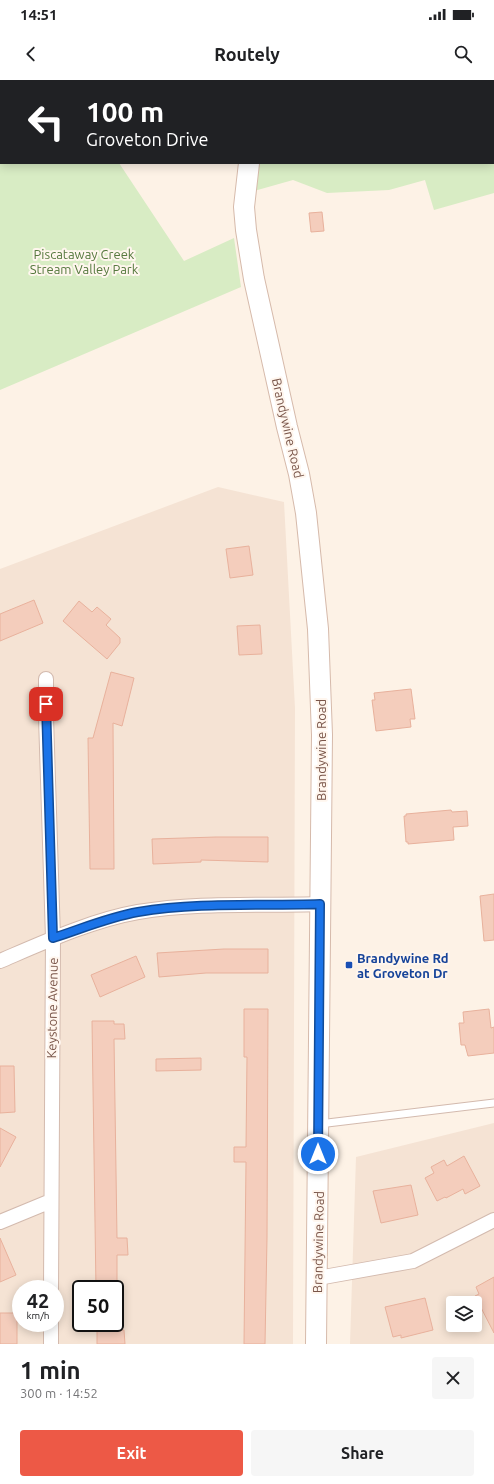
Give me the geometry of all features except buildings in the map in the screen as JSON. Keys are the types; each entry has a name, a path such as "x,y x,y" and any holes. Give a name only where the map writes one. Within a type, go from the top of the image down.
{"main road":[{"name":"Brandywine Road","path":"250,164 244,207 246,230 254,279 299,474 306,513 318,629 322,735 318,1278 316,1344"}],"street":[{"name":"Keystone Avenue","path":"46,679 53,938 51,1280"},
{"path":"0,961 53,938 100,922 136,912 180,906 320,904"},
{"path":"0,1222 51,1201"},
{"path":"318,1278 413,1261 494,1220"},
{"path":"51,1332 51,1344"}],"lane":[{"path":"318,1124 494,1103"}],"shaded area":[{"path":"218,487 284,502 295,708 293,1344 0,1344 0,569"},
{"path":"494,1123 494,1344 350,1344 356,1157"}],"green space":[{"name":"Piscataway Creek Stream Valley Park","path":"0,164 120,164 184,261 234,238 241,287 0,390"},
{"path":"256,164 494,164 494,193 434,210 425,180 389,190 327,193 293,180 254,191"}],"place":[{"name":"Brandywine Rd at Groveton Dr","path":"349,965"}],"route":[{"path":"46,704 53,938 100,922 136,912 180,906 320,904 318,1154"}]}
